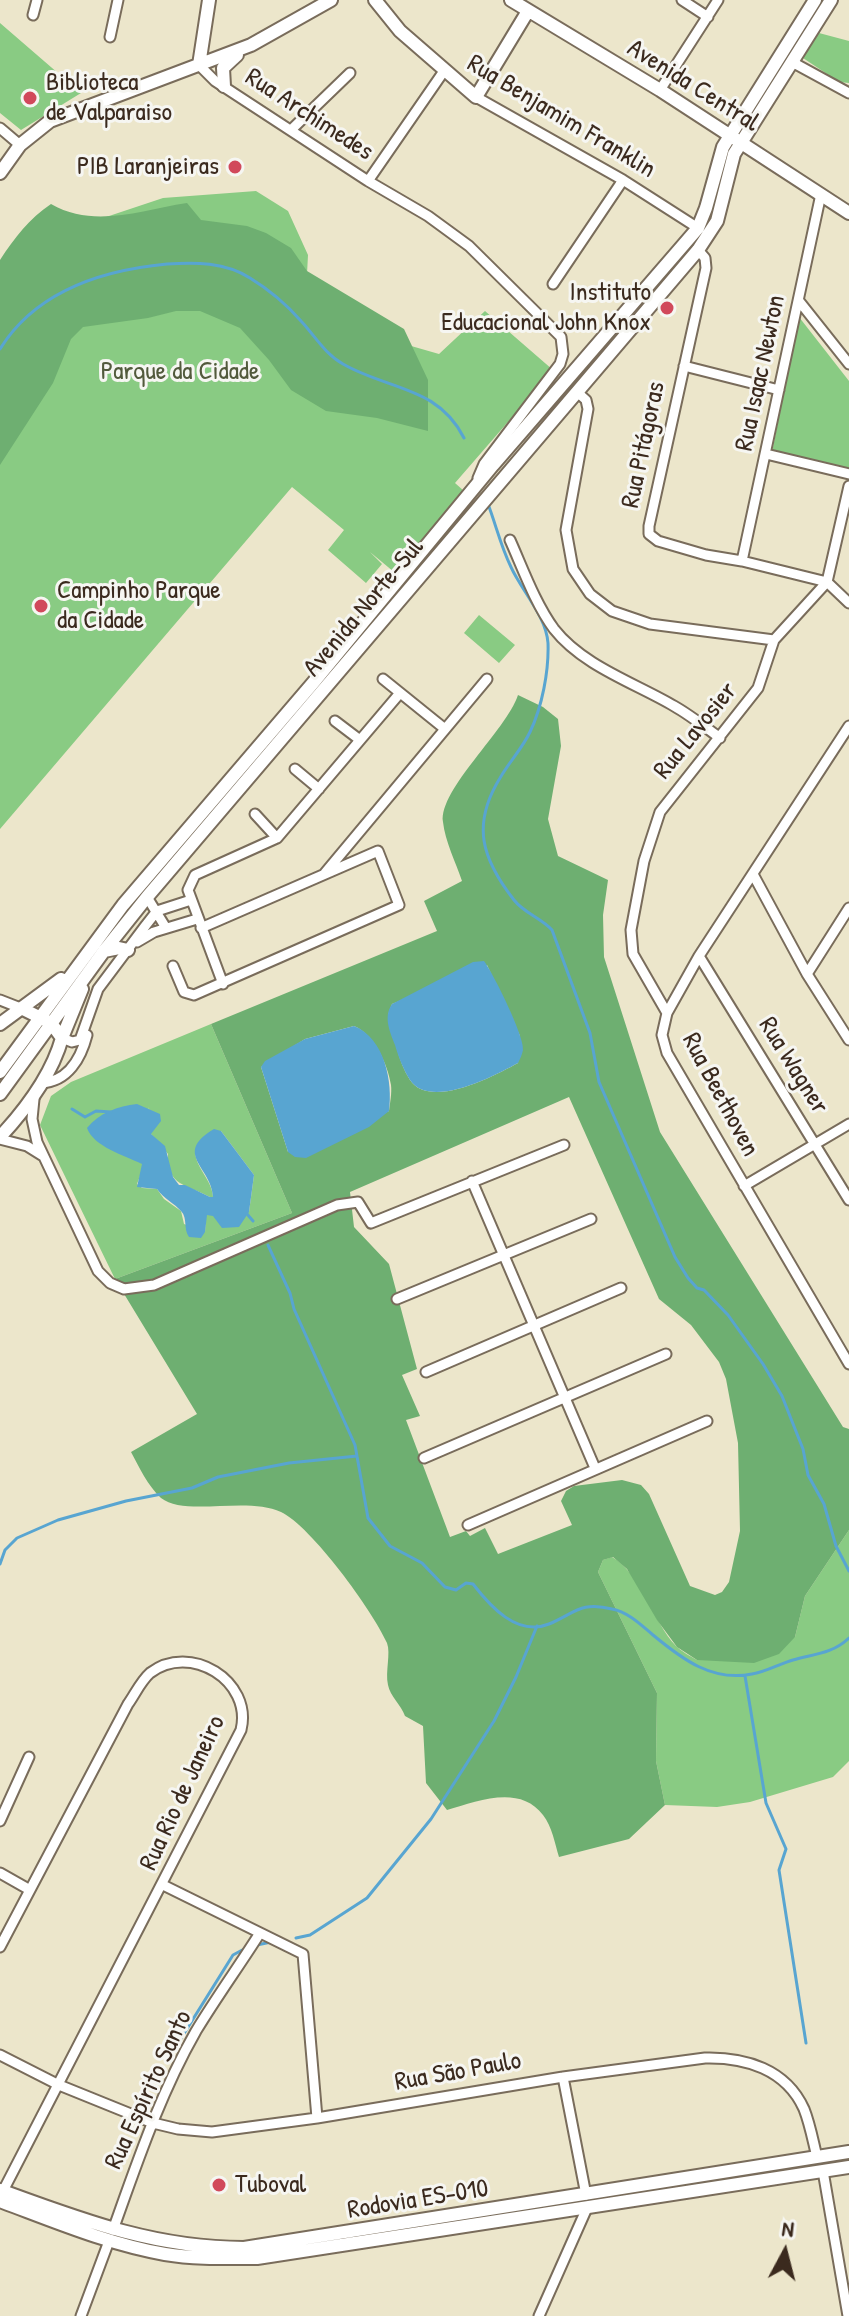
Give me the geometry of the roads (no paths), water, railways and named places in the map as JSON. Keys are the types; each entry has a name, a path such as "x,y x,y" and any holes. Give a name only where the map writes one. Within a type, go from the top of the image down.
{"main road":[{"path":"199,65 209,0"},
{"path":"0,173 20,145 50,121 245,47 331,0"},
{"name":"Rua Benjamim Franklin","path":"375,0 400,31 476,97"},
{"name":"Avenida Central","path":"511,0 730,134 849,213"},
{"name":"Avenida Norte-Sul","path":"0,1094 132,894 493,465 698,228 720,154 730,134 815,0"},
{"name":"Avenida Norte-Sul","path":"84,968 104,951 698,250 717,221 731,161 831,0"},
{"path":"476,97 528,11"},
{"path":"202,44 228,53"},
{"path":"224,86 225,64 245,47"},
{"path":"104,951 129,948"},
{"path":"0,1024 84,968"},
{"path":"0,1138 55,1060 84,968"},
{"path":"23,1009 46,1020 62,1038"},
{"name":"Avenida Norte-Sul","path":"0,1072 46,1020"},
{"name":"Rodovia ES-010","path":"1,2194 165,2254 194,2258 257,2258 586,2202 849,2152"},
{"name":"Rodovia ES-010","path":"586,2202 849,2167"}],"street":[{"path":"33,15 37,0"},
{"path":"110,37 118,0"},
{"path":"682,0 708,17"},
{"path":"660,90 718,0"},
{"path":"792,62 849,92"},
{"name":"Rua Archimedes","path":"199,65 209,76 368,181 444,71"},
{"path":"292,129 350,73"},
{"name":"Rua Benjamim Franklin","path":"476,97 623,180 698,228"},
{"path":"0,128 20,145"},
{"path":"553,284 623,180"},
{"path":"368,181 428,216 469,246 561,337 563,354 560,364 484,464 470,495"},
{"name":"Rua Isaac Newton","path":"742,561 821,194"},
{"name":"Rua Pitágoras","path":"698,250 705,258 706,268 649,534 658,541 706,555 827,582 849,603"},
{"path":"799,301 849,364"},
{"path":"684,366 779,390"},
{"path":"577,392 586,400 588,409 566,530 573,569 590,594 612,611 650,624 774,640"},
{"path":"766,454 849,474"},
{"name":"Rua Lavosier","path":"667,1013 633,954 631,930 647,849 660,812 758,688 774,640 827,582 849,486"},
{"path":"510,540 541,607 554,628 571,646 635,686 675,706 720,738"},
{"path":"383,679 445,729"},
{"path":"324,875 487,679"},
{"path":"223,984 191,900 188,887 195,875 277,838 400,693"},
{"path":"335,721 360,740"},
{"name":"Rua Beethoven","path":"849,726 699,956 667,1013 662,1035 667,1053 849,1364"},
{"path":"295,769 319,789"},
{"path":"255,814 277,838"},
{"path":"349,844 360,859"},
{"path":"129,948 166,928 199,923 378,851 399,905 194,995 186,994 173,966"},
{"path":"754,876 807,974 849,1040"},
{"path":"147,897 166,928"},
{"path":"62,1038 77,1042 83,1036 98,989 157,911 191,900"},
{"path":"807,974 849,908"},
{"name":"Rua Wagner","path":"699,956 849,1200"},
{"path":"0,1000 23,1009"},
{"path":"87,1023 83,1049 74,1065 57,1081 38,1087 32,1119 37,1142 98,1271 110,1283 124,1289 154,1285 337,1205 358,1202 371,1223 564,1145"},
{"path":"744,1186 849,1124"},
{"path":"0,1138 35,1150 45,1158"},
{"path":"472,1181 595,1468"},
{"path":"397,1299 591,1219"},
{"path":"426,1372 621,1288"},
{"path":"424,1458 666,1354"},
{"path":"468,1525 707,1421"},
{"name":"Rua Rio de Janeiro","path":"0,1947 139,1686 149,1674 161,1667 188,1661 220,1673 234,1690 244,1717 241,1730 1,2194"},
{"path":"0,1821 29,1757"},
{"path":"0,1873 30,1890"},
{"path":"163,1885 303,1954 317,2118"},
{"name":"Rua Espírito Santo","path":"81,2316 153,2123 196,2032 260,1933"},
{"name":"Rua São Paulo","path":"0,2055 59,2085 153,2123 212,2132 317,2118 563,2077 705,2058 746,2060 785,2084 801,2103 817,2157"},
{"path":"539,2316 586,2202 563,2077"},
{"path":"823,2171 848,2316"}],"water":[{"path":"484,961 519,1032 523,1050 518,1063 462,1088 432,1092 419,1088 410,1080 399,1059 388,1024 389,1009 392,1004 473,962"},
{"path":"354,1026 373,1040 385,1062 390,1088 389,1111 369,1127 306,1158 295,1157 288,1152 261,1067 265,1061 305,1039"},
{"path":"137,1104 160,1114 161,1121 151,1134 165,1146 173,1177 179,1185 210,1197 213,1197 211,1186 197,1161 196,1146 214,1129 221,1131 254,1175 249,1212 239,1227 222,1228 213,1216 207,1215 201,1238 189,1237 183,1214 178,1208 157,1189 137,1187 142,1164 110,1150 91,1135 87,1128 97,1118"}],"waterway":[{"path":"0,349 32,312 52,298 96,278 167,264 220,266 240,273 270,292 337,360 360,373 411,391 440,408 464,438"},
{"path":"488,504 507,559 543,623 548,643 544,689 534,722 500,778 485,811 483,826 488,856 514,900 552,930 590,1033 599,1082 675,1257 697,1288 704,1290 728,1315 782,1396 803,1449 808,1475 824,1504 836,1546 849,1571"},
{"path":"72,1109 85,1117 96,1111 111,1112"},
{"path":"247,1214 253,1221"},
{"path":"268,1245 355,1445 368,1518 390,1546 422,1563 445,1587 456,1590 466,1583 473,1584 496,1610 515,1623 526,1626 549,1624 585,1607 618,1611 634,1619 687,1660 724,1675 762,1672 829,1650 849,1638"},
{"path":"0,1564 5,1550 17,1538 58,1520 126,1501 192,1488 218,1477 289,1463 357,1456"},
{"path":"296,1938 310,1935 367,1898 431,1819 494,1721 537,1626"},
{"path":"745,1676 766,1803 786,1849 779,1870 806,2043"},
{"path":"257,1945 271,1942"},
{"path":"175,2048 233,1955 246,1948"}],"place":[{"name":"Biblioteca de Valparaiso","path":"30,98"},
{"name":"PIB Laranjeiras","path":"235,167"},
{"name":"Instituto Educacional John Knox","path":"667,308"},
{"name":"Campinho Parque da Cidade","path":"41,606"},
{"name":"Tuboval","path":"219,2185"}],"park label":[{"name":"Parque da Cidade","path":"180,372"}]}
